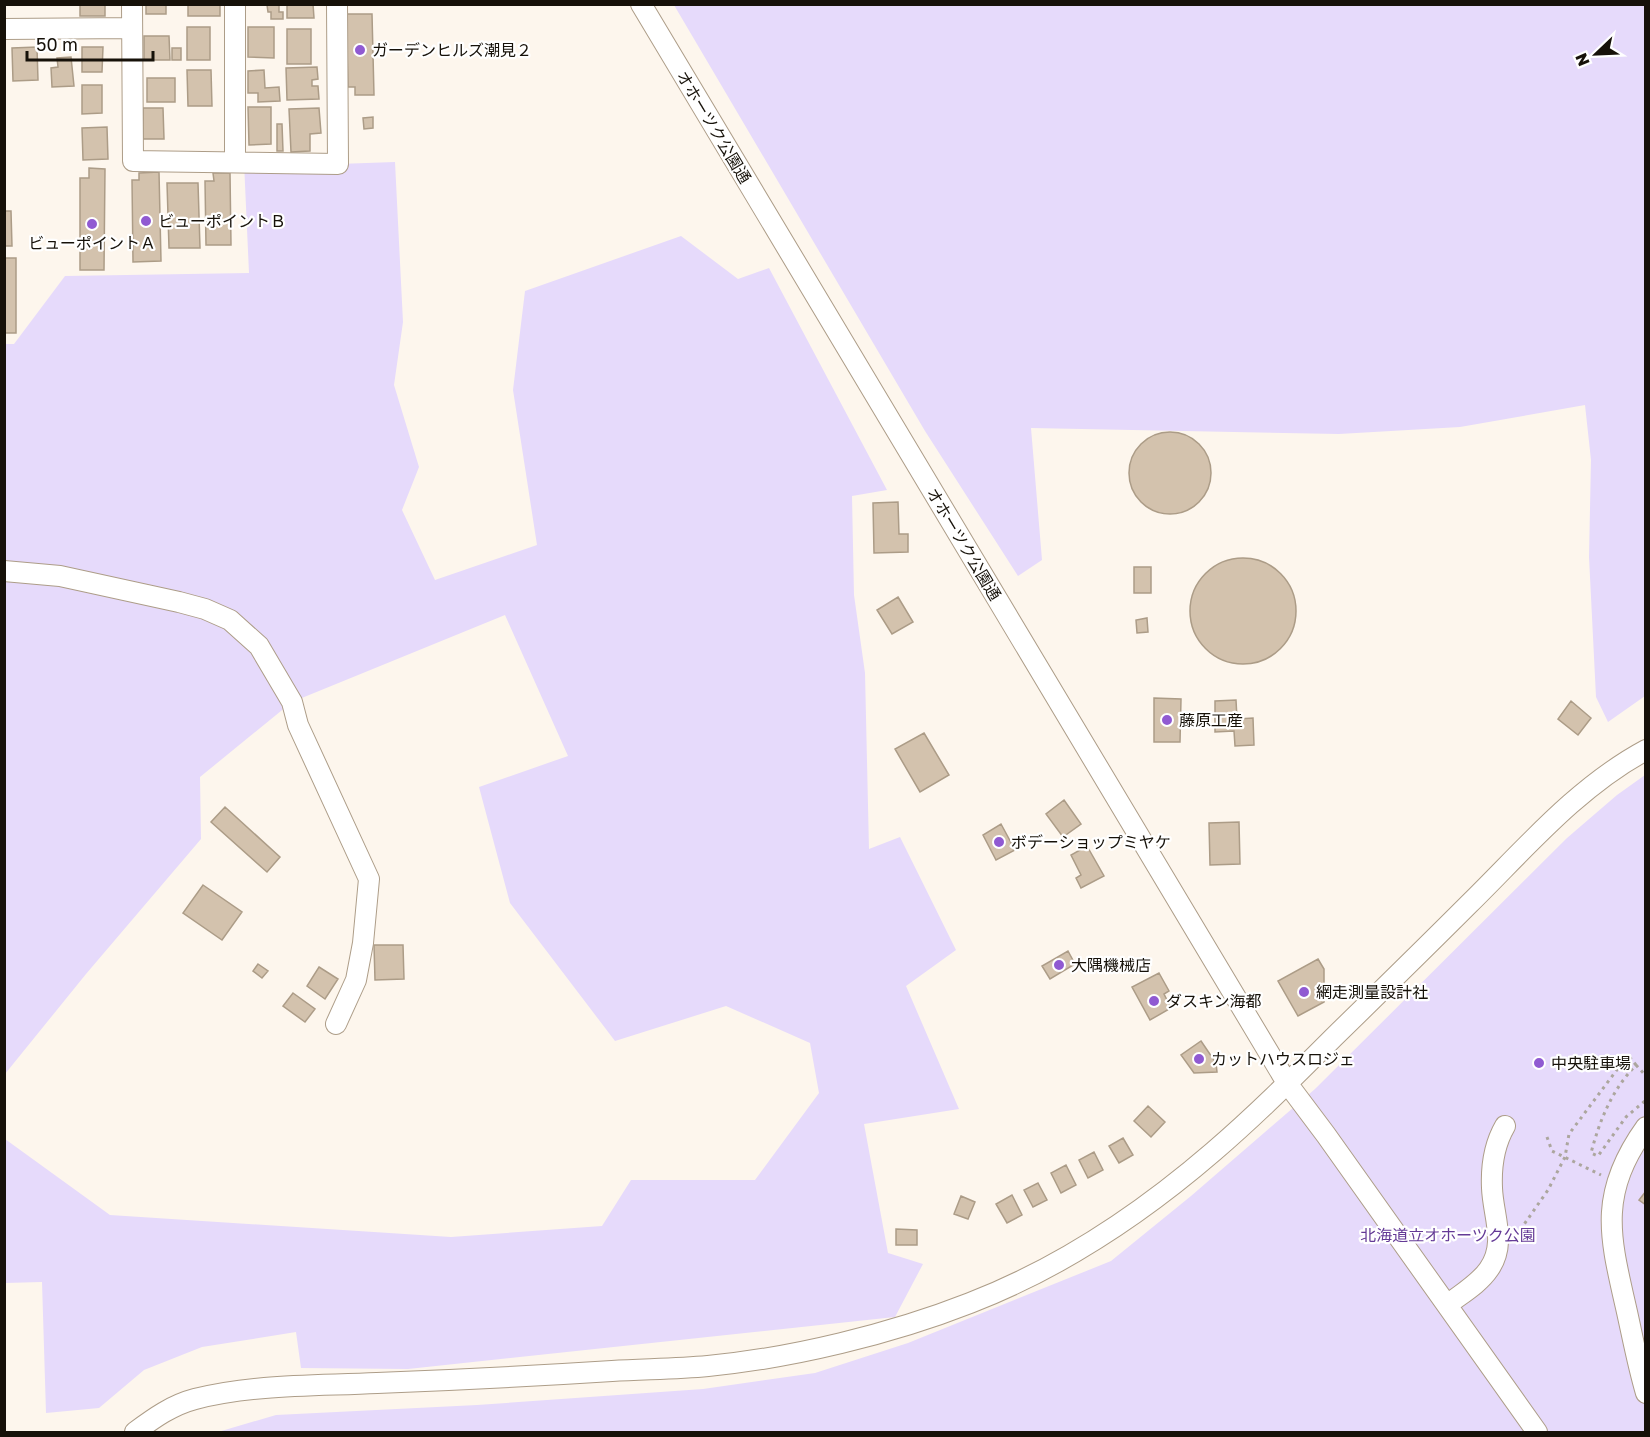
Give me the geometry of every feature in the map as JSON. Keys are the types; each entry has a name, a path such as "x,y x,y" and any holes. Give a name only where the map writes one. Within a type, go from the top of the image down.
{"street":[{"path":"132,4 133,161 338,164 337,4"},
{"path":"235,4 235,162"},
{"name":"オホーツク公園通","path":"641,4 1287,1083 1537,1432"},
{"path":"4,29 132,28"},
{"path":"4,571 60,576 205,609 230,620 259,646 292,702 298,725 369,879 363,943 356,980 336,1024"},
{"path":"135,1432 162,1413 192,1400 227,1392 710,1366 824,1346 896,1328 968,1304 1005,1288 1100,1236 1153,1200 1204,1159 1287,1083 1552,821 1603,777 1646,750"},
{"path":"1447,1305 1476,1283 1489,1269 1499,1248 1498,1222 1492,1190 1492,1163 1497,1140 1506,1126"},
{"path":"1646,1127 1629,1154 1616,1183 1611,1212 1611,1242 1646,1393"}],"path":[{"path":"1513,1242 1548,1190 1565,1157 1569,1134 1628,1055 1646,1076"},
{"path":"1636,1065 1623,1078 1607,1105 1590,1153 1598,1156 1626,1117 1646,1100"},
{"path":"1547,1137 1552,1151 1616,1183"}],"green space":[{"path":"674,5 1645,5 1645,696 1608,722 1596,697 1589,557 1591,460 1585,405 1460,427 1339,434 1031,428 1042,560 1018,576 925,431"},
{"path":"244,162 338,164 395,162 403,322 394,385 419,467 402,510 435,580 537,545 513,390 525,291 681,236 738,279 769,268 887,490 852,496 854,595 865,673 869,849 900,837 956,950 906,986 959,1109 864,1124 888,1253 923,1264 895,1317 408,1369 301,1368 296,1332 202,1347 144,1370 99,1408 46,1413 42,1282 5,1283 5,1139 110,1215 451,1237 602,1226 631,1180 755,1180 819,1093 810,1043 726,1006 615,1041 510,903 479,787 568,756 505,615 292,702 200,777 201,839 86,974 5,1074 5,344 14,344 65,276 249,273"},
{"name":"北海道立オホーツク公園","path":"1645,775 1645,1432 218,1432 276,1415 477,1405 703,1389 815,1373 908,1343 1111,1261 1191,1196 1315,1089 1567,838 1617,795"}],"building":[{"path":"80,4 105,4 105,16 80,16"},
{"path":"146,4 166,4 166,14 146,14"},
{"path":"188,4 220,4 220,16 188,16"},
{"path":"287,4 313,4 314,18 287,18"},
{"path":"267,5 279,5 279,12 283,12 283,19 271,19 271,12 268,12"},
{"name":"ガーデンヒルズ潮見２","path":"346,14 372,14 374,95 355,95 355,87 348,87"},
{"path":"187,27 210,27 210,60 187,60"},
{"path":"248,27 274,27 274,58 248,57"},
{"path":"287,29 311,29 311,64 287,64"},
{"path":"144,36 169,36 170,60 144,60"},
{"path":"37,47 38,80 13,81 12,48"},
{"path":"82,47 103,47 102,72 82,72"},
{"path":"172,48 181,48 181,60 172,60"},
{"path":"71,57 74,86 52,87 51,68 58,67 57,58"},
{"path":"317,67 318,79 312,80 312,86 318,86 319,99 287,100 286,68"},
{"path":"187,70 211,70 212,106 188,106"},
{"path":"264,70 265,88 279,87 280,101 258,102 258,93 248,93 248,71"},
{"path":"147,78 175,78 175,102 147,102"},
{"path":"82,85 102,85 102,113 82,114"},
{"path":"248,107 271,107 271,144 249,145"},
{"path":"143,108 163,108 164,139 143,139"},
{"path":"319,108 321,133 310,134 310,151 291,152 289,109"},
{"path":"373,117 373,128 364,129 363,118"},
{"path":"277,124 282,124 283,151 277,151"},
{"path":"107,127 108,159 83,160 82,128"},
{"name":"ビューポイントＡ","path":"89,168 105,169 104,270 80,270 80,178 89,178"},
{"name":"ビューポイントＢ","path":"159,172 161,261 133,262 132,180 139,180 139,173"},
{"path":"213,173 230,173 231,245 206,245 205,181 214,181"},
{"path":"167,183 198,183 200,248 169,248"},
{"path":"4,211 11,211 12,246 4,246"},
{"path":"4,258 16,258 16,333 4,333"},
{"path":"1162,432 1178,432 1193,439 1204,450 1211,465 1208,489 1199,502 1178,514 1162,514 1147,507 1136,496 1129,481 1129,465 1136,450 1147,439"},
{"path":"898,502 899,534 908,534 908,552 874,553 873,503"},
{"path":"1243,558 1263,562 1281,573 1292,591 1296,611 1292,631 1281,649 1263,660 1243,664 1223,660 1205,649 1194,631 1190,611 1194,591 1205,573 1223,562"},
{"path":"1134,567 1151,567 1151,593 1134,593"},
{"path":"898,597 913,622 892,634 877,610"},
{"path":"1147,618 1148,632 1137,633 1136,620"},
{"name":"藤原工産","path":"1154,698 1181,699 1180,742 1154,742"},
{"path":"1236,700 1237,719 1253,718 1254,745 1235,746 1234,731 1215,732 1215,701"},
{"path":"1571,701 1591,718 1578,735 1558,719"},
{"path":"924,733 949,775 920,792 895,749"},
{"path":"1064,800 1081,824 1063,837 1046,814"},
{"path":"225,807 280,857 267,872 211,822"},
{"path":"1239,822 1240,864 1210,865 1209,823"},
{"name":"ボデーショップミヤケ","path":"1001,824 1015,850 996,860 983,835"},
{"path":"1087,846 1104,876 1081,888 1076,878 1081,875 1071,855"},
{"path":"203,885 242,912 222,940 183,913"},
{"path":"374,945 403,945 404,979 375,980"},
{"name":"大隅機械店","path":"1068,951 1075,964 1050,979 1042,966"},
{"name":"網走測量設計社","path":"1318,959 1324,969 1324,1002 1298,1016 1278,981"},
{"path":"258,964 268,971 262,978 253,971"},
{"path":"319,967 338,979 325,999 307,986"},
{"name":"ダスキン海都","path":"1159,973 1169,991 1164,994 1171,1008 1150,1020 1132,987"},
{"path":"293,993 315,1009 305,1022 283,1006"},
{"name":"カットハウスロジェ","path":"1201,1041 1216,1063 1217,1072 1194,1073 1181,1055"},
{"path":"1148,1106 1165,1122 1151,1137 1134,1121"},
{"path":"1123,1138 1133,1155 1119,1163 1109,1146"},
{"path":"1094,1152 1103,1170 1088,1178 1079,1160"},
{"path":"1066,1165 1076,1185 1061,1193 1051,1173"},
{"path":"1038,1183 1047,1200 1033,1207 1024,1190"},
{"path":"1646,1191 1646,1205 1639,1200"},
{"path":"1012,1195 1022,1215 1007,1223 996,1204"},
{"path":"961,1196 975,1202 968,1219 954,1214"},
{"path":"896,1229 917,1230 917,1245 896,1245"}],"place":[{"name":"ガーデンヒルズ潮見２","path":"360,50"},
{"name":"ビューポイントＢ","path":"146,221"},
{"name":"ビューポイントＡ","path":"92,224"},
{"name":"藤原工産","path":"1167,720"},
{"name":"ボデーショップミヤケ","path":"999,842"},
{"name":"大隅機械店","path":"1059,965"},
{"name":"網走測量設計社","path":"1304,992"},
{"name":"ダスキン海都","path":"1154,1001"},
{"name":"カットハウスロジェ","path":"1199,1059"},
{"name":"中央駐車場","path":"1539,1063"}]}
